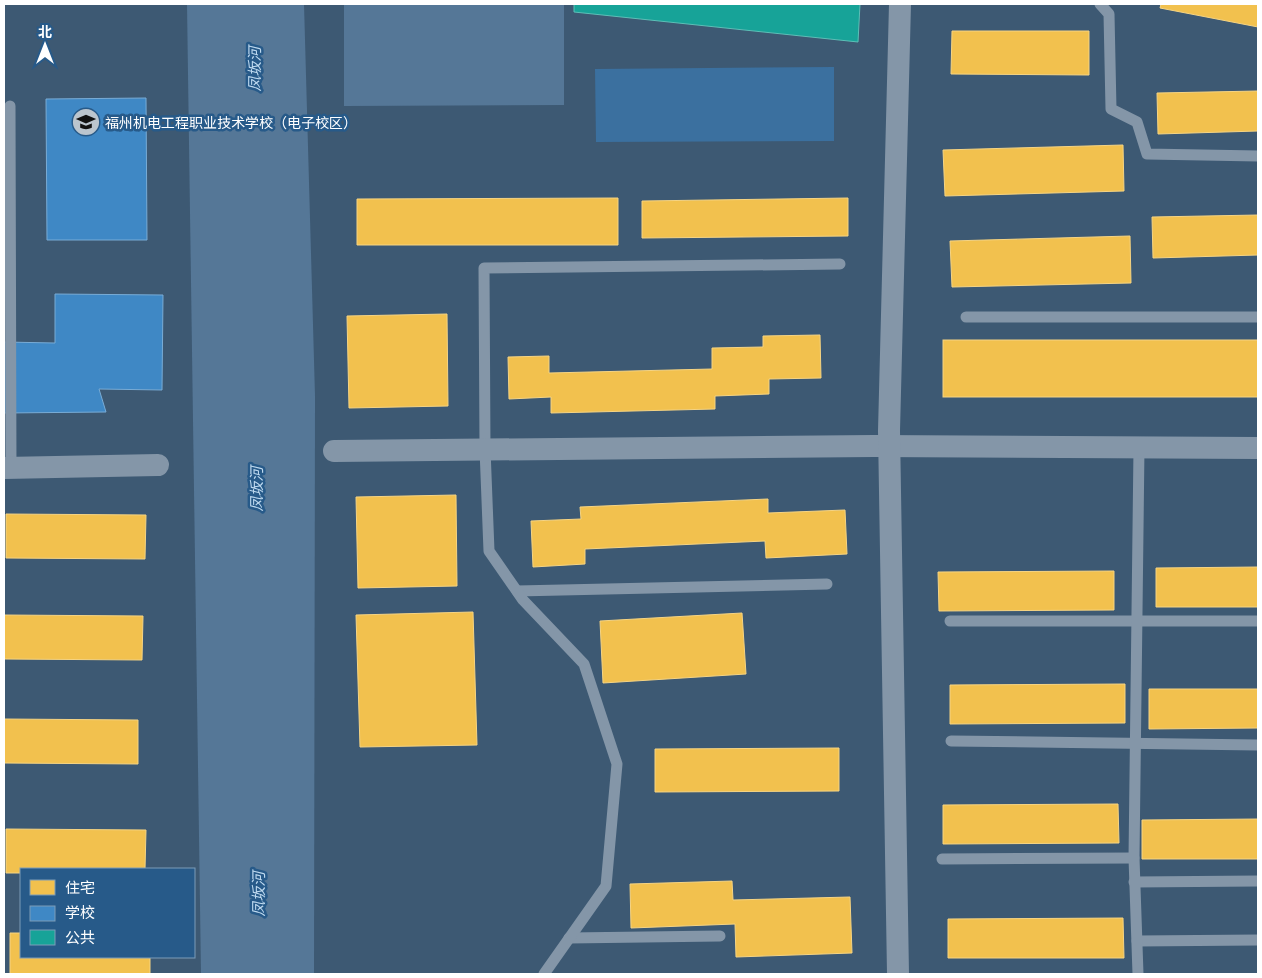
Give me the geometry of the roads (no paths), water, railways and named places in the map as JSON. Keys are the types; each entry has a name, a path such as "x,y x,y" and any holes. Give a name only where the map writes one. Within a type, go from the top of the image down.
{"street":[{"path":"898,974 889,446 900,4"},
{"path":"334,451 889,446 1258,448"},
{"path":"8,468 158,465"}],"lane":[{"path":"1100,4 1109,14 1111,109 1137,122 1147,154 1258,156"},
{"path":"8,468 10,106"},
{"path":"544,974 606,886 617,764 584,664 523,600 489,551 485,449 484,268 840,264"},
{"path":"966,317 1258,317"},
{"path":"1138,448 1134,858 1138,974"},
{"path":"517,591 826,584"},
{"path":"950,621 1258,621"},
{"path":"951,741 1258,745"},
{"path":"942,859 1134,858"},
{"path":"1134,882 1258,881"},
{"path":"569,938 720,936"},
{"path":"1137,941 1258,940"}],"water":[{"name":"凤坂河","path":"187,4 304,4 315,396 314,974 201,974"},
{"path":"344,4 564,4 564,105 344,106"}],"place":[{"name":"福州机电工程职业技术学校（电子校区）","path":"86,122"}]}
